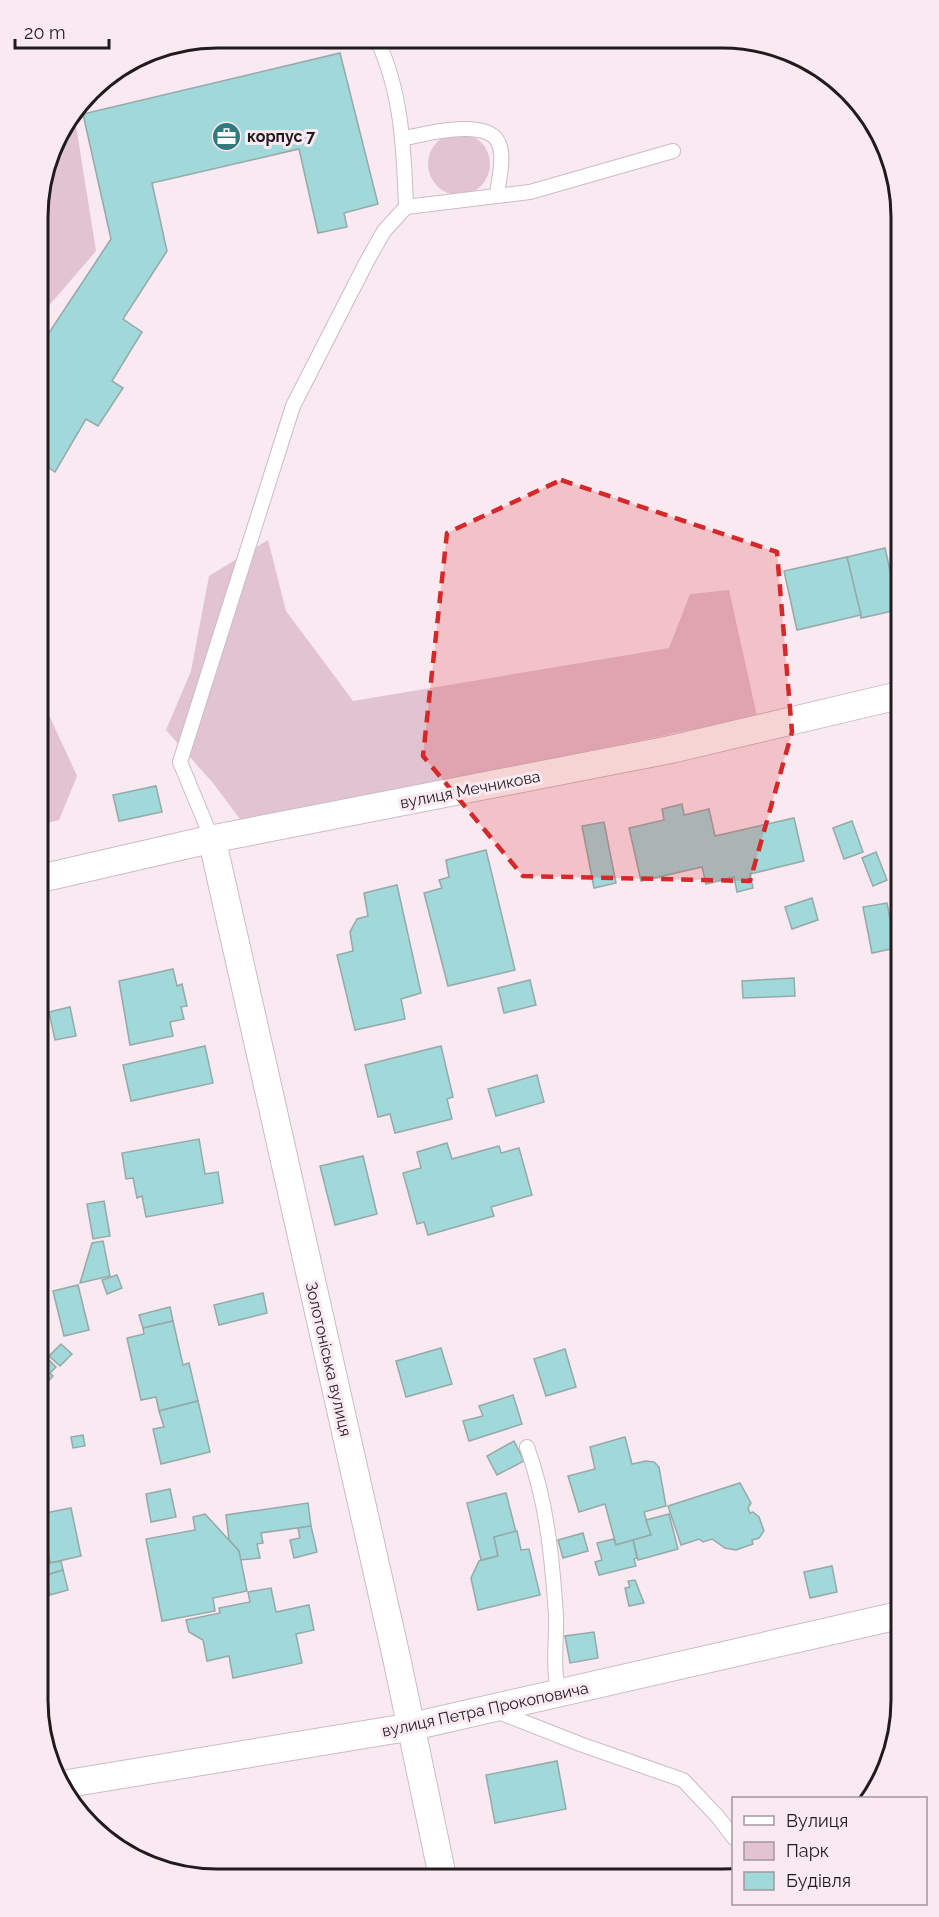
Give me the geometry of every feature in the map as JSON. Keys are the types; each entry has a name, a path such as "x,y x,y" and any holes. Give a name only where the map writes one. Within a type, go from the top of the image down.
{"street":[{"name":"вулиця Мечникова","path":"48,877 212,839 673,749 891,698"},
{"name":"Золотоніська вулиця","path":"212,839 441,1869"},
{"name":"вулиця Петра Прокоповича","path":"70,1783 410,1727 891,1617"}],"lane":[{"path":"381,48 387,60 402,139 406,207"},
{"path":"402,139 466,128 490,134 499,141 502,153 497,196"},
{"path":"212,839 180,762 293,406 384,231 406,207 530,192 673,151"},
{"path":"527,1447 540,1483 548,1519 556,1618 555,1676 559,1693"},
{"path":"492,1709 580,1744 683,1780 732,1835"}],"highlighted area":[{"path":"561,480 777,552 792,732 750,881 523,876 423,756 447,533"}],"green space":[{"path":"192,50 154,60 184,51"},
{"path":"76,125 96,251 48,307 48,206 51,184 65,142"},
{"path":"459,133 481,142 490,164 481,186 459,195 437,186 428,164 437,142"},
{"path":"268,540 286,611 353,701 669,648 690,594 729,590 757,716 243,823 213,783 166,730 191,671 209,576"},
{"path":"48,716 77,776 59,820 48,823"}],"building":[{"path":"340,53 378,204 344,213 347,227 318,233 299,149 152,183 167,251 123,319 142,332 112,381 123,388 98,426 86,419 55,472 48,467 48,334 111,239 83,114"},
{"path":"885,548 891,574 891,611 861,618 847,557"},
{"path":"847,557 861,615 797,630 784,571"},
{"path":"156,786 162,812 119,821 113,795"},
{"path":"682,804 684,815 709,809 715,836 794,818 804,861 750,874 753,888 737,892 734,877 706,884 702,867 641,881 629,828 664,820 662,809"},
{"path":"852,821 863,852 844,859 833,828"},
{"path":"604,822 616,883 594,888 582,826"},
{"path":"486,850 515,970 448,986 424,893 442,888 439,880 449,877 446,860"},
{"path":"876,852 887,880 873,886 862,858"},
{"path":"397,885 421,993 401,999 405,1019 355,1030 337,955 353,951 350,932 357,919 368,916 364,893"},
{"path":"812,898 818,920 792,929 785,907"},
{"path":"887,903 891,923 891,949 872,953 863,907"},
{"path":"173,969 177,986 182,984 187,1006 181,1007 184,1019 170,1022 173,1036 130,1045 119,981"},
{"path":"794,978 795,996 743,998 742,981"},
{"path":"530,980 536,1005 504,1013 498,988"},
{"path":"70,1007 76,1036 55,1040 49,1012"},
{"path":"205,1046 213,1083 131,1101 123,1065"},
{"path":"441,1046 453,1097 447,1099 452,1119 395,1133 390,1114 378,1117 365,1065"},
{"path":"537,1075 544,1102 496,1116 488,1089"},
{"path":"199,1139 205,1174 218,1172 223,1203 146,1217 142,1196 137,1198 133,1178 126,1179 122,1153"},
{"path":"447,1143 452,1159 499,1146 501,1153 519,1148 532,1195 491,1207 494,1216 428,1235 424,1222 417,1224 403,1173 421,1168 417,1152"},
{"path":"363,1156 377,1214 335,1225 320,1166"},
{"path":"104,1201 110,1236 93,1239 87,1204"},
{"path":"103,1241 110,1276 80,1283 92,1243"},
{"path":"117,1275 122,1288 107,1294 102,1280"},
{"path":"78,1285 89,1330 64,1336 53,1291"},
{"path":"263,1293 267,1313 219,1325 214,1305"},
{"path":"170,1307 173,1321 143,1328 139,1315"},
{"path":"173,1321 183,1365 189,1363 198,1401 159,1411 156,1397 141,1400 127,1338 144,1334 143,1328"},
{"path":"61,1344 72,1354 60,1366 49,1356"},
{"path":"441,1348 452,1384 406,1397 396,1361"},
{"path":"565,1349 576,1387 546,1396 534,1359"},
{"path":"48,1359 56,1367 50,1373 53,1376 48,1381"},
{"path":"513,1395 522,1424 469,1441 463,1421 483,1416 479,1406"},
{"path":"198,1401 210,1452 161,1464 153,1429 164,1427 159,1411"},
{"path":"83,1435 85,1446 73,1448 71,1437"},
{"path":"625,1437 632,1464 646,1461 654,1462 659,1467 666,1506 644,1512 651,1535 616,1545 605,1504 579,1512 568,1476 595,1469 590,1447"},
{"path":"514,1441 524,1461 497,1475 487,1456"},
{"path":"740,1483 751,1503 748,1508 750,1513 753,1512 759,1517 764,1531 759,1538 752,1540 753,1544 736,1550 725,1548 712,1539 703,1542 699,1539 681,1545 668,1506"},
{"path":"170,1489 176,1517 151,1522 146,1494"},
{"path":"506,1493 516,1532 494,1537 498,1556 481,1560 467,1503"},
{"path":"308,1503 311,1526 261,1533 263,1543 257,1544 260,1558 240,1560 239,1551 229,1540 226,1515"},
{"path":"71,1508 81,1556 50,1563 48,1512"},
{"path":"205,1514 239,1551 247,1591 213,1598 215,1611 162,1621 146,1539 195,1530 193,1517"},
{"path":"669,1514 678,1549 638,1560 633,1540 651,1535 646,1520"},
{"path":"311,1526 317,1552 294,1558 290,1540 300,1538 298,1528"},
{"path":"517,1531 521,1550 529,1549 540,1595 478,1610 471,1578 479,1561 498,1556 494,1537"},
{"path":"583,1533 588,1551 563,1558 558,1540"},
{"path":"614,1539 616,1545 633,1540 637,1558 634,1559 636,1566 599,1575 595,1562 602,1560 597,1543"},
{"path":"48,1557 50,1563 61,1561 63,1570 48,1574"},
{"path":"832,1566 837,1592 810,1598 804,1572"},
{"path":"63,1570 68,1590 50,1595 48,1575"},
{"path":"635,1580 644,1603 629,1606 625,1588 630,1587 628,1581"},
{"path":"271,1588 276,1612 309,1605 314,1630 296,1634 302,1663 233,1678 229,1656 207,1661 203,1640 189,1632 186,1620 220,1613 219,1608 250,1602 248,1592"},
{"path":"594,1632 598,1658 570,1663 565,1636"},
{"path":"557,1761 566,1809 495,1823 486,1775"}],"place":[{"name":"корпус 7","path":"226,136"}]}
